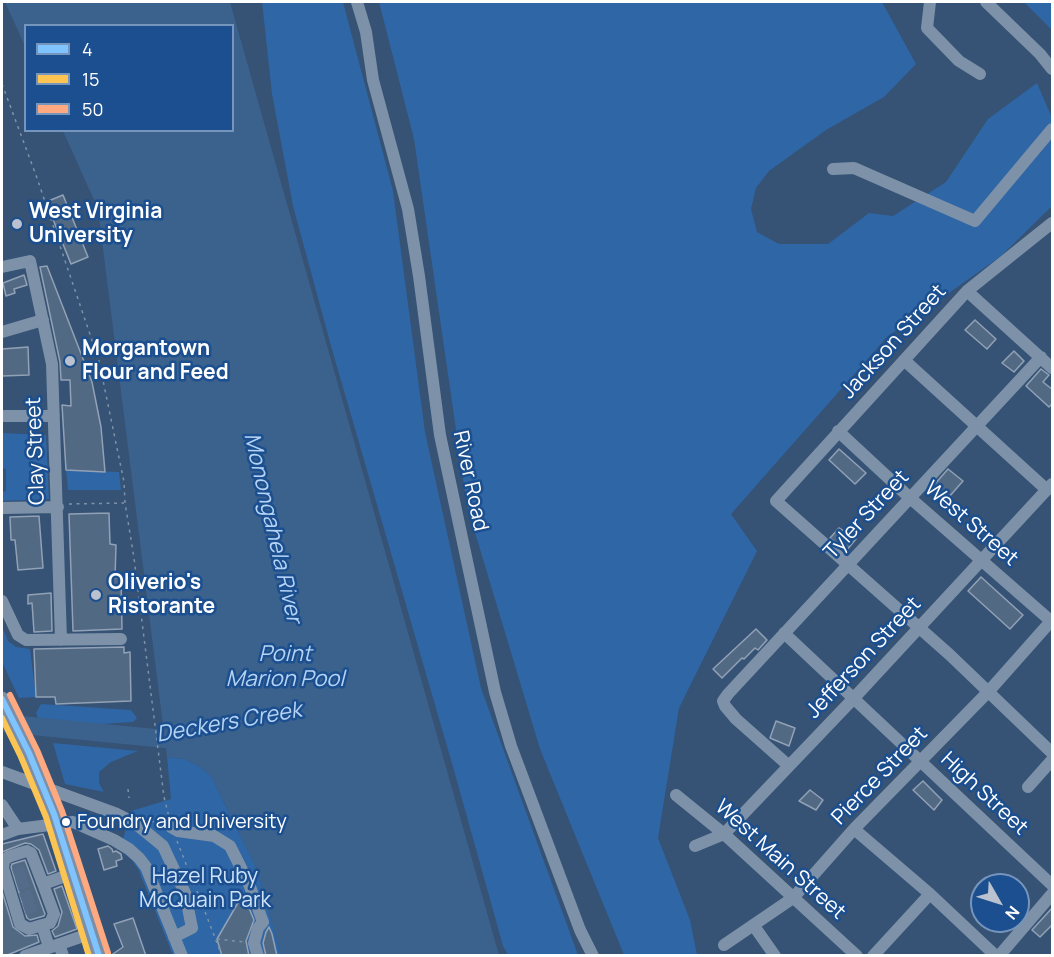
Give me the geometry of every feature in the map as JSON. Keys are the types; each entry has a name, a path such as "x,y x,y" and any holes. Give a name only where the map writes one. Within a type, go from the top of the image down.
{"main road":[{"path":"2,699 29,753 49,802 74,873 99,956"}],"street":[{"name":"River Road","path":"357,2 366,32 373,80 408,209 440,435 495,692 511,746 580,930 593,956"},
{"path":"930,2 927,28 959,61 980,74"},
{"path":"986,2 1053,69"},
{"path":"833,168 854,168 975,221 1053,129"},
{"name":"Jackson Street","path":"847,565 776,501 967,291 1053,223"},
{"name":"Clay Street","path":"2,267 30,261 52,364 61,640"},
{"path":"967,291 1053,368"},
{"path":"2,332 43,320"},
{"name":"Tyler Street","path":"789,766 736,719 723,701 909,497 1041,357"},
{"path":"904,360 1050,487"},
{"path":"2,417 54,416"},
{"name":"West Street","path":"838,432 1052,621"},
{"name":"Jefferson Street","path":"694,846 724,834 1050,487"},
{"path":"2,508 58,507"},
{"path":"847,565 919,627 1053,753"},
{"path":"2,601 18,635 26,640 121,639"},
{"name":"Pierce Street","path":"724,945 794,898 854,830 922,762 1052,621"},
{"name":"High Street","path":"784,633 1053,885"},
{"path":"1028,787 1053,760"},
{"path":"2,772 79,799 135,823 166,850 185,894 192,927 174,937"},
{"name":"West Main Street","path":"676,795 724,834 857,956"},
{"path":"2,805 20,853"},
{"path":"11,832 73,822 114,840 139,858 146,867 182,956"},
{"path":"171,827 178,831 214,836 230,846 249,884 263,922 258,928 256,949"},
{"path":"854,830 930,894 998,956 1053,894"},
{"path":"27,851 31,853 39,885 54,914 50,923 28,929 20,924 19,905 12,882 3,868 4,861 8,857 20,853 27,851"},
{"path":"39,885 74,873"},
{"path":"873,956 930,894"},
{"path":"42,925 57,949"},
{"path":"754,926 774,956"},
{"path":"25,956 57,949 92,933"}],"path":[{"path":"2,84 37,178 99,361 124,482 164,799 171,827 222,956"},
{"path":"58,507 69,504 125,503"},
{"path":"128,789 129,798"},
{"path":"164,799 170,798"},
{"path":"217,939 256,949"}],"green space":[{"path":"262,2 343,2 393,191 425,432 481,688 578,955 508,955 503,946 293,206 272,94"},
{"path":"379,2 882,2 916,64 884,97 826,130 769,171 756,188 751,209 757,232 779,244 828,244 869,213 893,216 946,182 988,119 1037,83 1052,118 1052,206 1001,256 887,337 731,514 757,551 679,708 658,838 690,920 697,955 624,955 540,749 467,506 414,139"},
{"path":"1024,2 1052,2 1052,30"},
{"path":"2,433 46,435 49,499 2,501 2,492 6,491 6,469 2,468"},
{"path":"66,470 119,472 121,490 68,490"},
{"path":"2,626 8,641 16,647 30,649 36,697 19,698 2,662"},
{"path":"41,704 131,710 137,718 133,722 87,725 53,723 38,718 36,713"},
{"path":"53,743 138,751 111,762 99,772 99,783 104,792 65,784"},
{"name":"Hazel Ruby McQuain Park","path":"167,757 184,759 199,766 211,776 258,871 281,955 173,955 139,871 132,860 120,850 131,811 171,799"}],"water":[{"name":"Point Marion Pool","path":"5,2 230,2 499,955 281,955 258,871 211,776 199,766 184,759 167,757 98,209 63,132 234,132 234,24 24,24 24,44"}],"building":[{"path":"63,195 88,257 71,264 46,202"},
{"path":"47,266 92,382 101,427 105,472 66,470 62,405 71,406 70,380 61,380 60,362 40,267"},
{"path":"24,275 27,285 14,289 15,293 6,296 3,283"},
{"path":"975,320 996,339 987,349 965,330"},
{"path":"28,347 29,375 2,376 2,349"},
{"path":"1014,351 1024,361 1014,372 1002,363"},
{"path":"1041,369 1049,375 1043,382 1053,390 1053,403 1049,407 1026,386"},
{"path":"839,449 866,473 855,484 829,460"},
{"path":"948,469 963,481 949,497 934,485"},
{"path":"109,513 110,544 116,545 115,578 121,577 122,629 73,631 69,514"},
{"path":"39,516 43,568 18,570 15,540 11,540 10,517"},
{"path":"839,528 856,539 846,551 830,538"},
{"path":"981,577 1023,615 1010,629 968,591"},
{"path":"51,593 52,631 34,632 32,603 28,604 28,595"},
{"path":"756,629 767,640 758,650 755,648 744,659 742,658 722,678 713,669"},
{"path":"124,647 124,653 130,652 131,701 56,704 55,697 36,697 34,649"},
{"path":"776,721 795,728 789,746 770,738"},
{"path":"923,781 942,800 934,810 913,790"},
{"path":"810,790 823,800 816,810 799,801"},
{"path":"43,834 56,871 48,874 39,850 31,844 25,843 2,852 2,844"},
{"path":"108,846 113,852 121,854 122,859 116,861 117,866 104,870 98,849"},
{"path":"25,860 45,914 30,920 27,918 11,867 12,864"},
{"path":"62,886 77,929 55,937 52,931 58,926 62,912 54,889"},
{"path":"2,891 13,927 25,936 37,935 39,942 5,956 2,956"},
{"path":"239,901 249,908 254,920 246,941 249,956 222,956 217,939"},
{"path":"1053,907 1053,924 1040,937 1032,930"},
{"path":"133,918 146,956 110,956 123,947 114,924"},
{"path":"269,927 277,956 266,956 263,943"}],"waterway":[{"name":"Deckers Creek","path":"2,723 165,739 187,734"}],"tunnel":[{"path":"14,875 28,870"},
{"path":"17,885 33,880"},
{"path":"21,899 37,893"},
{"path":"24,909 39,904"}],"transit line":[{"name":"50","path":"10,695 37,750 62,811 108,953"},
{"name":"4","path":"2,699 29,753 54,814 99,956"},
{"name":"15","path":"2,718 46,817 89,956"}],"place":[{"name":"West Virginia University","path":"17,224"},
{"name":"Morgantown Flour and Feed","path":"70,361"},
{"name":"Oliverio's Ristorante","path":"96,595"},
{"name":"Foundry and University","path":"66,822"}],"water label":[{"name":"Monongahela River","path":"272,528"}]}
